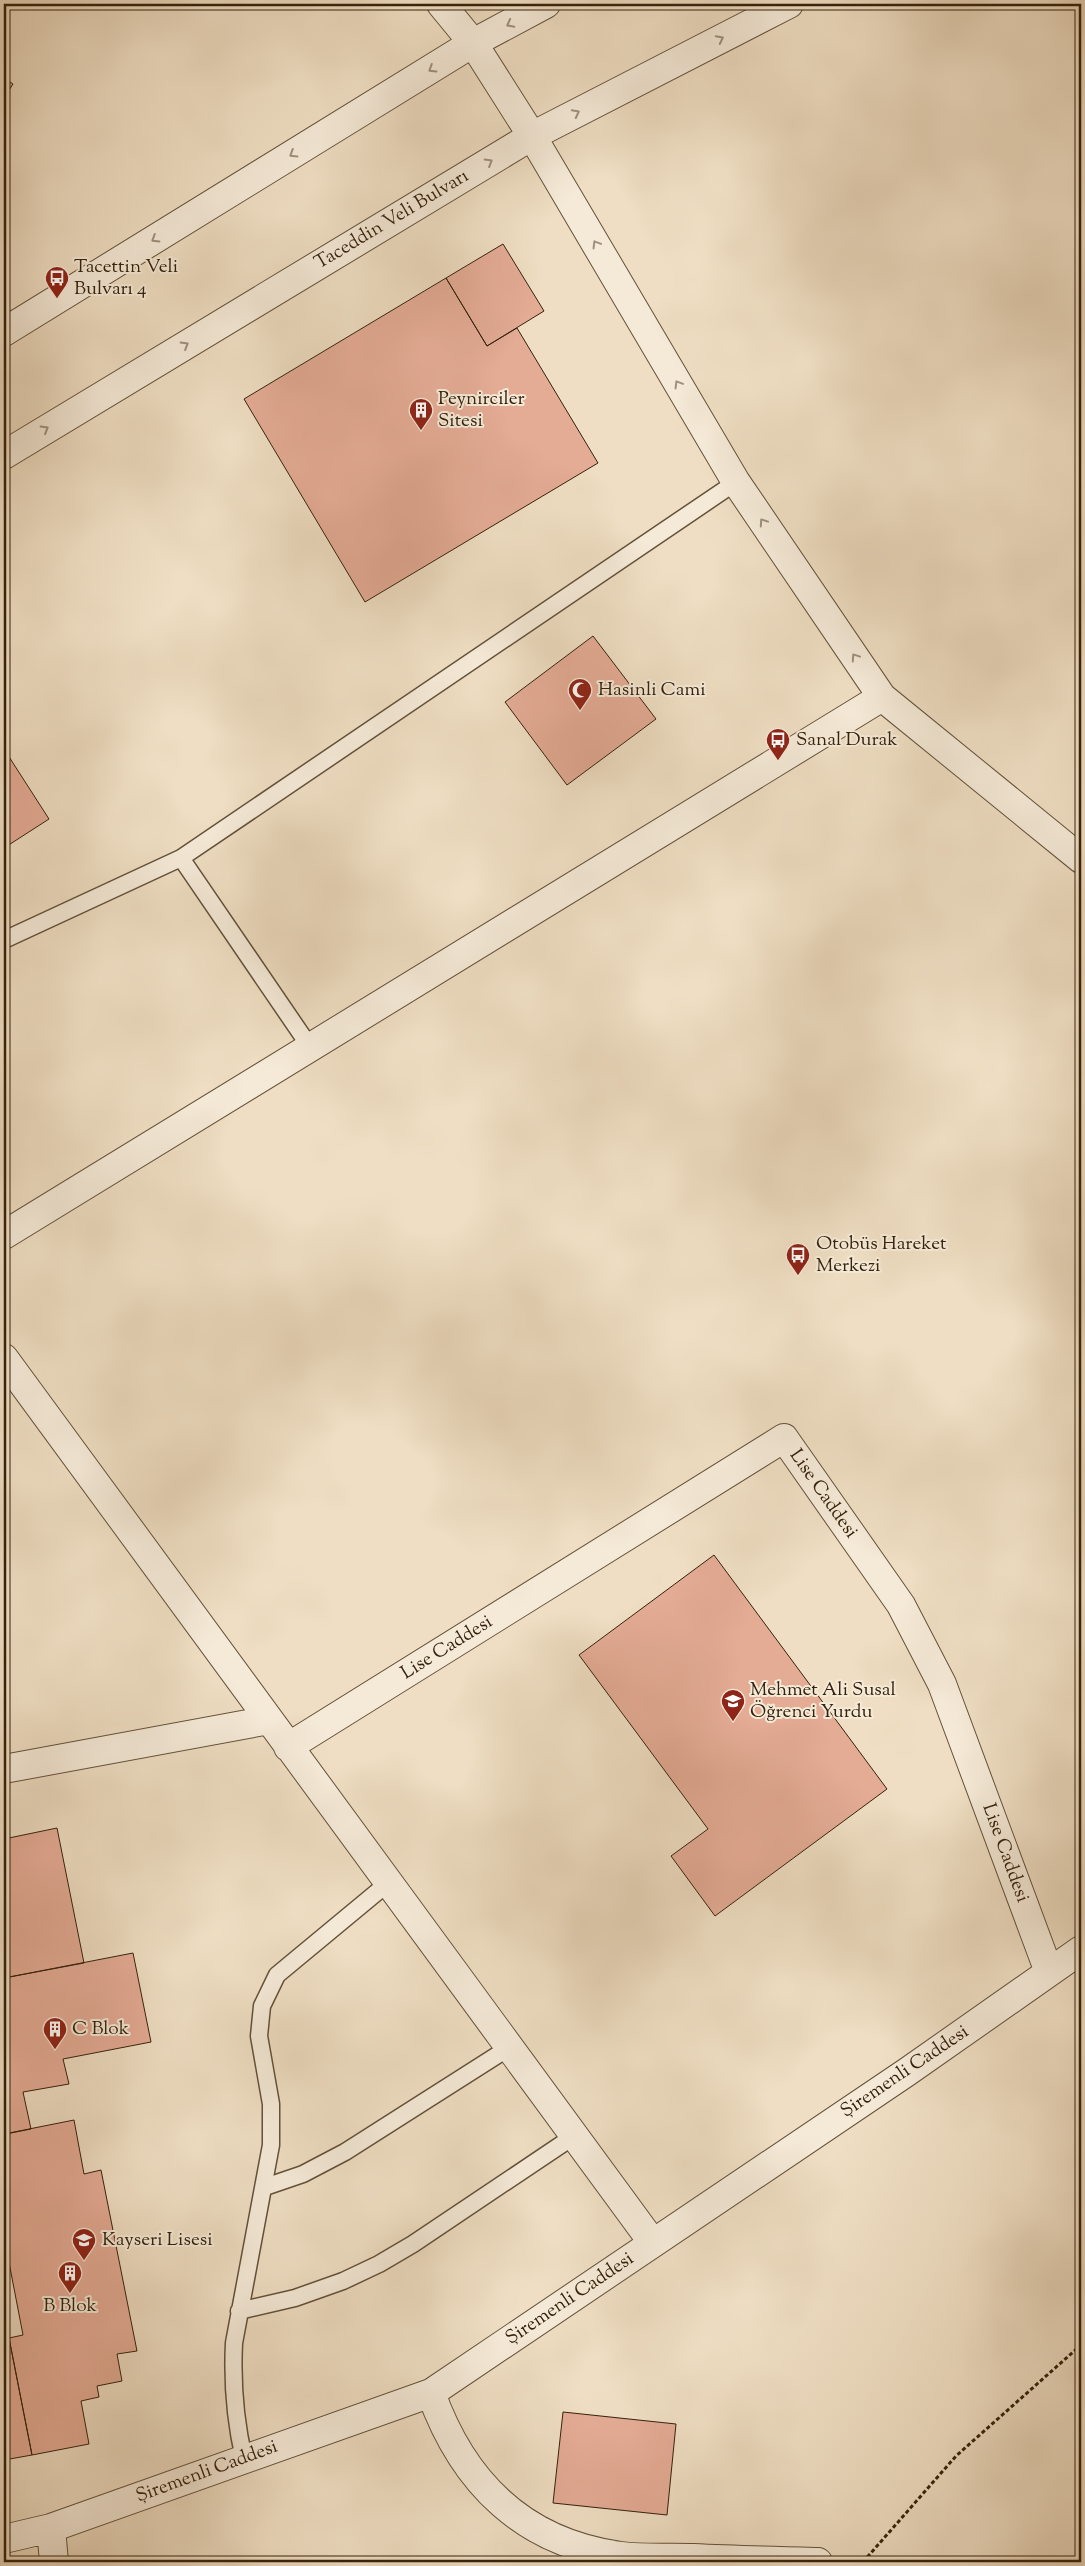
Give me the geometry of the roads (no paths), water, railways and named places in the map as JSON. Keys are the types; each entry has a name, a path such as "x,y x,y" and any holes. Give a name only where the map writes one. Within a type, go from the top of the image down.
{"street":[{"path":"441,4 473,43 532,136 736,482 882,697 1081,859"},
{"path":"4,332 473,43 546,4"},
{"name":"Taceddin Veli Bulvarı","path":"4,455 532,136 790,4"},
{"path":"4,1234 882,697"},
{"path":"4,1358 653,2243"},
{"name":"Lise Caddesi","path":"288,1747 784,1438 901,1605 942,1684 1049,1972"},
{"path":"4,1769 269,1720"},
{"name":"Şiremenli Caddesi","path":"4,2539 51,2528 430,2393 907,2072 1081,1950"},
{"path":"430,2393 442,2424 457,2453 476,2479 499,2502 521,2520 553,2537 570,2544 621,2556 818,2562"},
{"path":"51,2528 54,2562"}],"lane":[{"path":"4,940 181,858 736,482"},
{"path":"181,858 310,1047"},
{"path":"244,2460 238,2434 232,2375 239,2311 265,2187 271,2145 271,2104 259,2036 259,2021 268,1990 277,1975 388,1882"},
{"path":"265,2187 303,2174 345,2152 510,2048"},
{"path":"239,2311 295,2298 343,2281 379,2264 413,2244 574,2136"}],"place":[{"name":"Tacettin Veli Bulvarı 4","path":"57,299"},
{"name":"Peynirciler Sitesi","path":"421,431"},
{"name":"Hasinli Cami","path":"580,711"},
{"name":"Sanal Durak","path":"778,761"},
{"name":"Otobüs Hareket Merkezi","path":"798,1276"},
{"name":"Mehmet Ali Susal Öğrenci Yurdu","path":"733,1722"},
{"name":"C Blok","path":"55,2050"},
{"name":"Kayseri Lisesi","path":"84,2261"},
{"name":"B Blok","path":"70,2294"}]}
